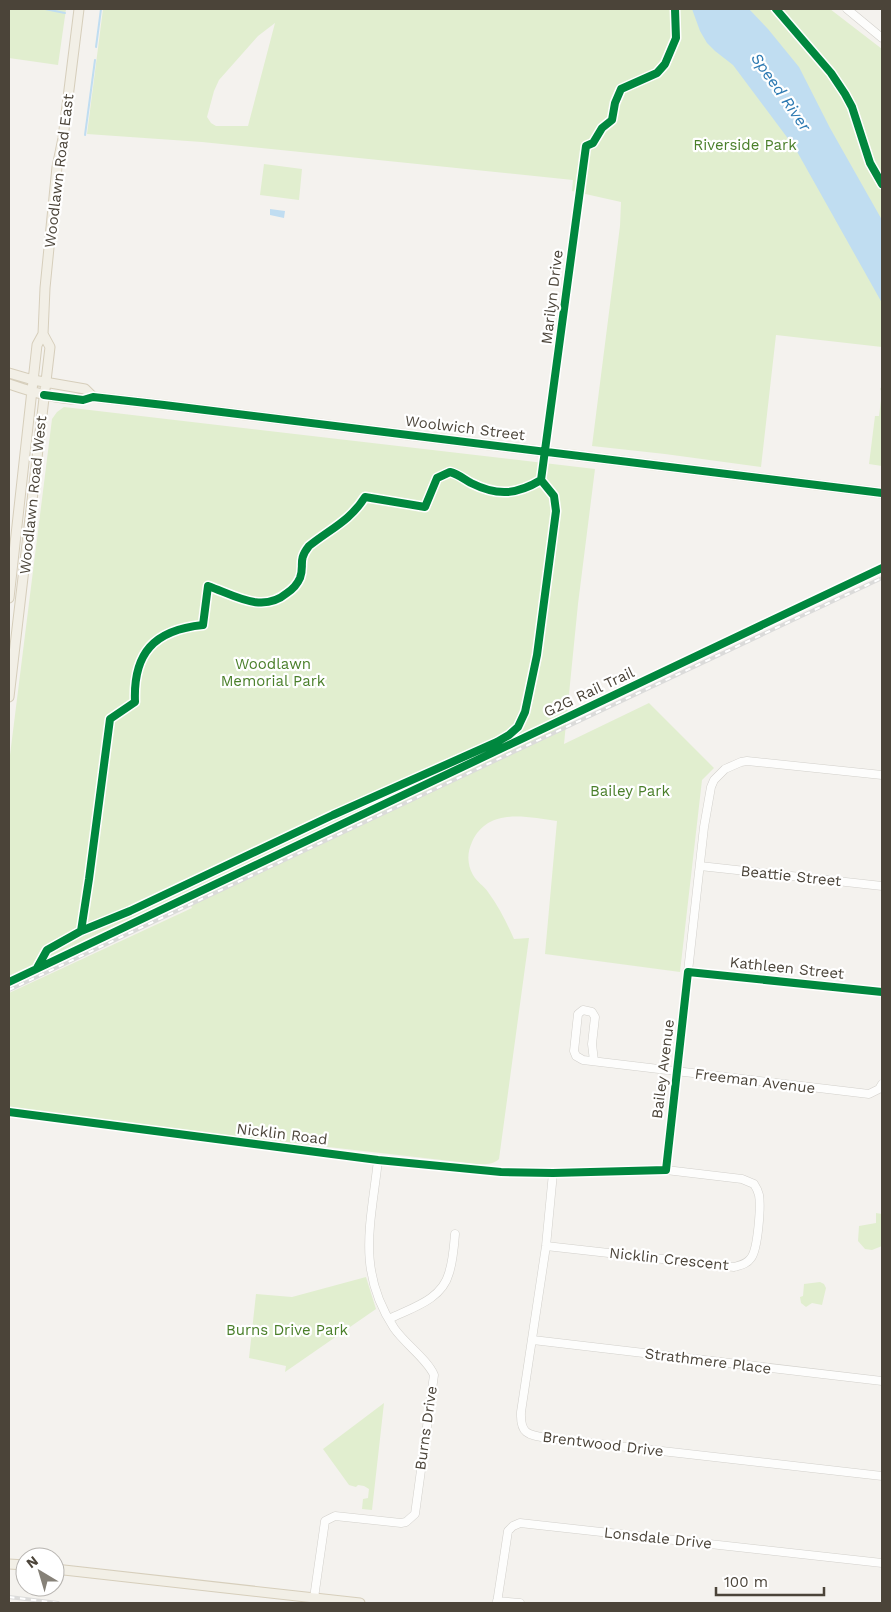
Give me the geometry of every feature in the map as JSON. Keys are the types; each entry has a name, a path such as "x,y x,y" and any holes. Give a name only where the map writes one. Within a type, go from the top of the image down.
{"main road":[{"name":"Woodlawn Road East","path":"31,392 37,345 43,334 45,288 57,167 79,9"},
{"name":"Woodlawn Road East","path":"43,334 50,347 46,382"},
{"name":"Woolwich Street","path":"9,373 33,380 85,388 93,397"},
{"name":"Woodlawn Road West","path":"9,697 46,382"},
{"name":"Woolwich Street","path":"9,384 31,392 84,400 93,397 882,494"},
{"name":"Woodlawn Road West","path":"9,598 31,392"},
{"path":"65,1570 360,1603"}],"street":[{"path":"847,9 882,38"},
{"name":"Marilyn Drive","path":"545,452 586,146"},
{"name":"Bailey Avenue","path":"666,1170 704,827 711,786 714,780 725,769 747,761 882,775"},
{"name":"Beattie Street","path":"700,866 882,886"},
{"name":"Kathleen Street","path":"688,972 882,992"},
{"name":"Freeman Avenue","path":"594,1061 592,1044 595,1017 592,1012 583,1010 578,1014 574,1051 576,1056 583,1060 869,1094 879,1090 882,1084"},
{"name":"Nicklin Road","path":"9,1112 378,1160 500,1172 553,1173"},
{"name":"Burns Drive","path":"314,1598 325,1521 335,1516 401,1523 406,1522 414,1514 434,1375 429,1366 403,1340 388,1319 376,1294 369,1256 369,1238 378,1160"},
{"name":"Nicklin Crescent","path":"546,1246 734,1267 744,1264 751,1259 755,1251 758,1234 759,1195 754,1184 742,1179 666,1170 553,1173"},
{"name":"Brentwood Drive","path":"553,1173 546,1246 521,1423 524,1430 531,1435 882,1476"},
{"path":"388,1319 424,1302 439,1292 450,1272 455,1234"},
{"name":"Strathmere Place","path":"533,1340 882,1381"},
{"name":"Lonsdale Drive","path":"497,1602 508,1531 513,1526 520,1524 882,1563"},
{"path":"497,1602 520,1603"}],"green space":[{"path":"9,9 66,9 58,65 9,58"},
{"name":"Riverside Park","path":"103,9 830,9 882,49 882,347 776,335 761,467 592,446 620,226 621,202 572,191 573,180 202,142 87,134","holes":["275,23 248,126 216,126 207,117 219,80 258,36"]},
{"path":"264,164 302,169 299,200 260,195"},
{"path":"882,392 882,466 869,464 875,416 879,416"},
{"name":"Woodlawn Memorial Park","path":"64,407 595,469 578,604 564,744 649,703 714,768 702,780 680,972 545,954 557,821 521,817 498,819 488,823 479,831 472,842 468,858 473,875 496,903 514,939 529,938 499,1159 495,1162 475,1164 103,1121 9,1107 9,993 192,908 186,896 9,979 9,763 52,419"},
{"path":"876,1213 882,1214 882,1246 872,1250 865,1249 858,1241 859,1226 876,1223"},
{"name":"Burns Drive Park","path":"366,1277 376,1309 285,1372 286,1366 249,1358 256,1294 292,1297"},
{"path":"820,1282 826,1288 822,1305 812,1303 806,1307 801,1303 800,1297 803,1296 804,1284"},
{"path":"384,1403 372,1510 362,1509 363,1499 368,1498 369,1489 364,1486 358,1485 356,1487 349,1485 323,1449"}],"water":[{"name":"Speed River","path":"692,9 749,9 799,67 830,128 882,220 882,303 795,148 733,65 707,43 700,31"},
{"path":"270,209 285,211 284,218 270,215"}],"waterway":[{"path":"45,9 65,13"},
{"path":"96,47 101,9"},
{"path":"85,135 95,60"}],"railway":[{"path":"9,990 882,578"},
{"path":"9,1597 58,1603"}],"cycle path":[{"path":"541,480 586,146 593,143 602,128 612,120 615,103 621,89 657,73 665,64 676,38 675,9"},
{"path":"776,9 831,73 845,94 852,107 870,163 882,184"},
{"path":"44,395 83,400 93,397 164,405 882,493"},
{"path":"81,931 110,719 135,702 135,685 138,670 143,657 150,647 171,632 203,625 208,586 248,601 268,602 277,599 298,583 302,559 309,546 346,519 365,497 425,507 437,478 450,472 480,487 498,492 523,489 541,480"},
{"path":"37,968 47,950 81,931 130,911 333,815 497,742 518,727 525,712 537,655 556,511 554,496 541,480"},
{"name":"G2G Rail Trail","path":"9,982 882,568"},
{"path":"9,1112 378,1160 501,1172 553,1173 666,1170 688,972 882,992"}],"park label":[{"name":"Bailey Park","path":"630,791"}]}
